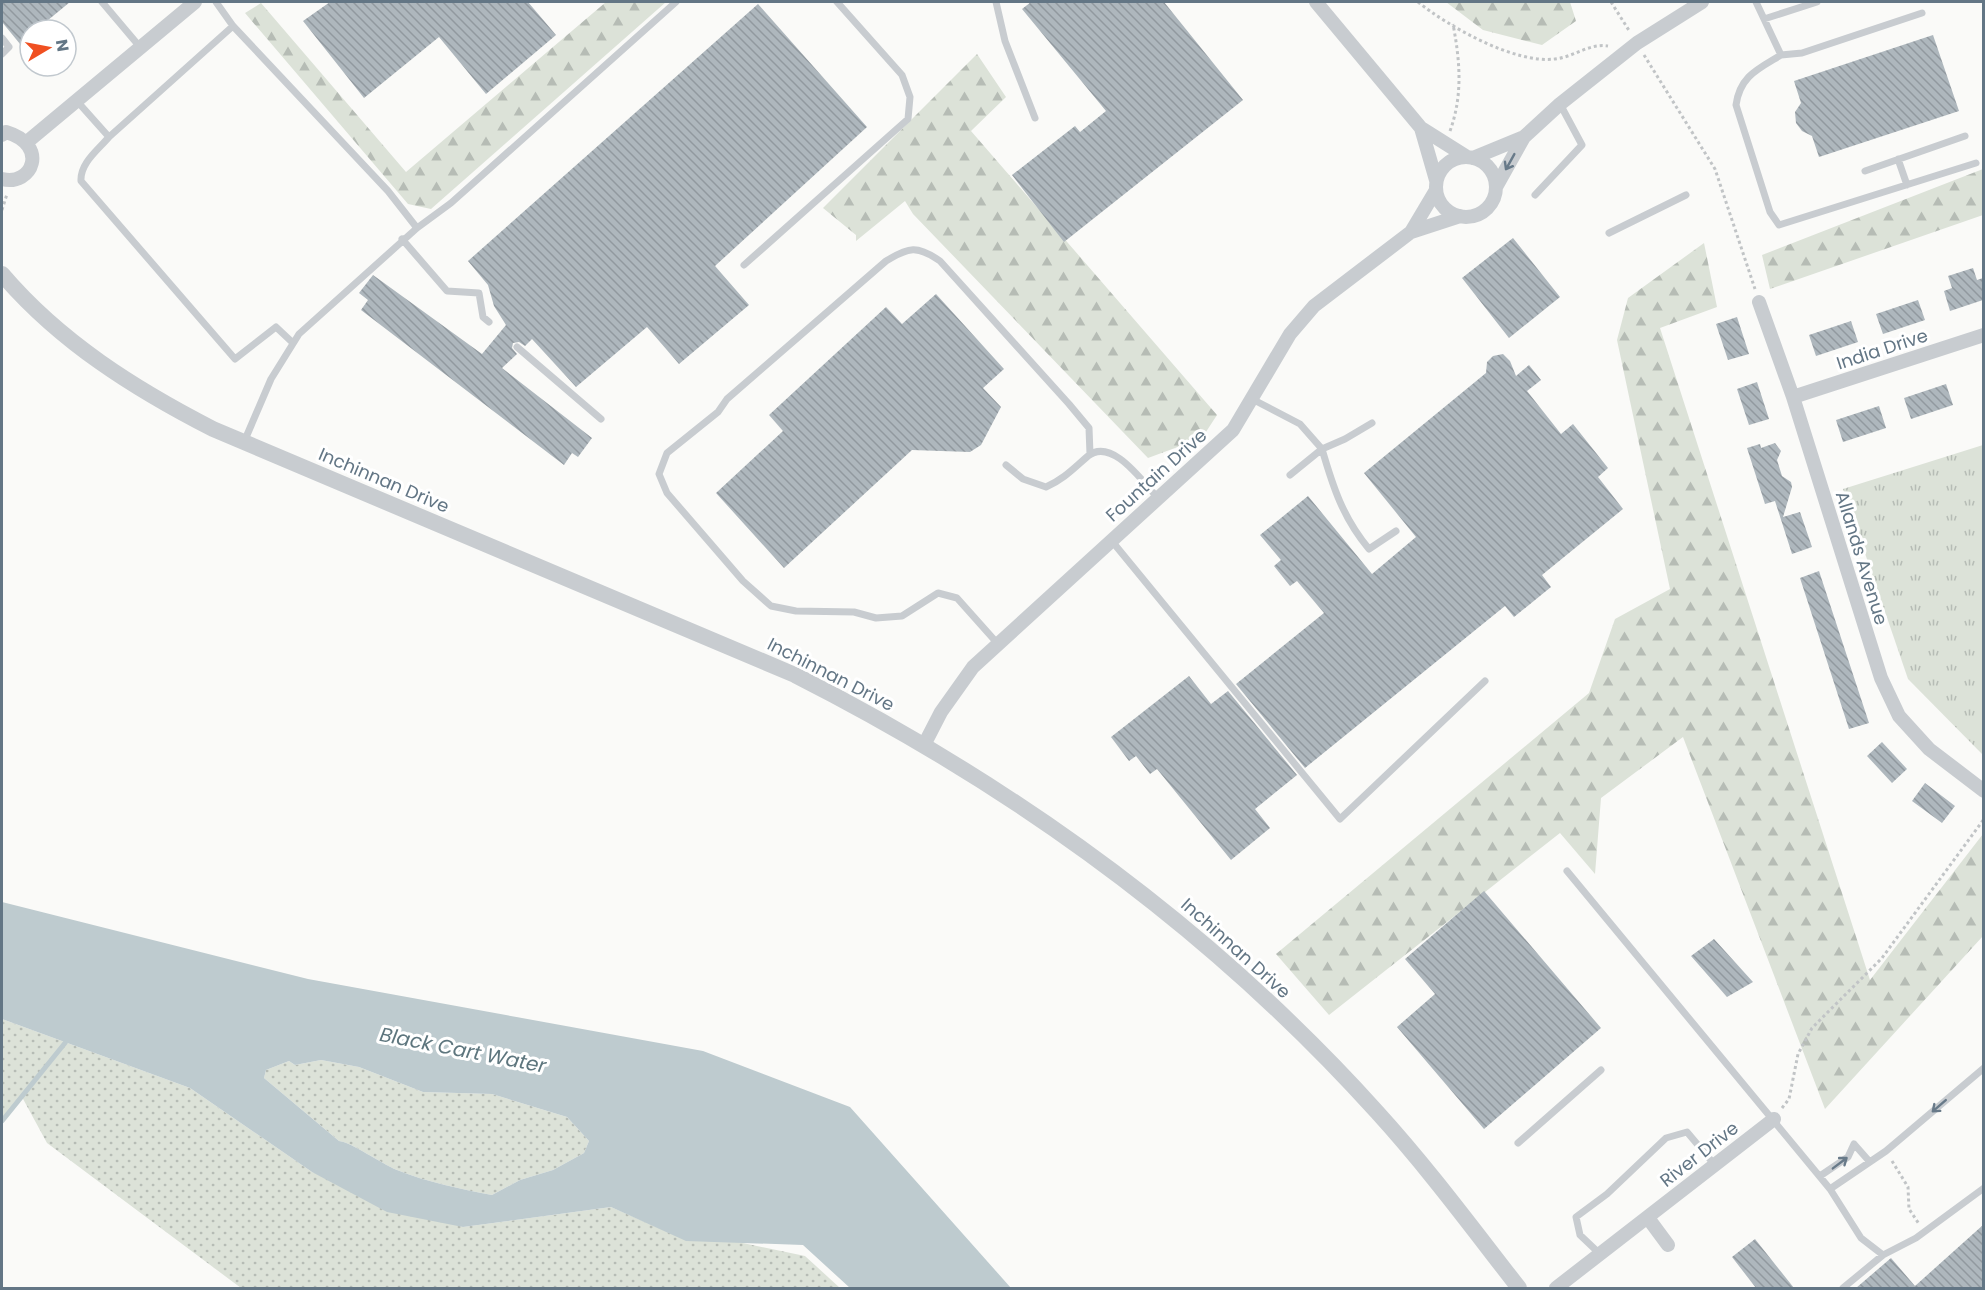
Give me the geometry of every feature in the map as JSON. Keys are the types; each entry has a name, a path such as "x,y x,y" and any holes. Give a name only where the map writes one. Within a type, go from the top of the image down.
{"street":[{"path":"27,142 195,2"},
{"path":"1316,2 1421,128 1489,168 1496,187"},
{"path":"1421,128 1443,207 1460,216 1470,217 1488,207 1496,187 1524,137 1560,104 1687,5 1702,2"},
{"path":"2,179 12,181 26,173 32,159 27,142 3,131"},
{"path":"1436,185 1439,172 1450,161 1470,157 1524,137"},
{"name":"Fountain Drive","path":"1411,232 1436,185"},
{"name":"Fountain Drive","path":"924,745 941,712 972,667 1233,430 1290,334 1314,306 1411,232 1460,216"},
{"name":"Inchinnan Drive","path":"2,274 49,321 93,358 174,409 244,442 712,638 844,700 983,780 1093,855 1237,972 1378,1113 1519,1288"},
{"name":"Allands Avenue","path":"1759,302 1793,397 1881,678 1899,716 1929,749 1983,791"},
{"name":"India Drive","path":"1793,397 1983,335"},
{"name":"River Drive","path":"1556,1288 1774,1119"},
{"path":"1648,1218 1668,1245"}],"lane":[{"path":"102,2 140,47"},
{"path":"216,2 233,26 388,191 417,228"},
{"path":"244,442 271,380 298,334 402,239 451,203 676,2"},
{"path":"744,265 908,119 910,97 902,75 837,2"},
{"path":"996,2 1005,41 1035,118"},
{"path":"1756,2 1781,55"},
{"path":"1764,19 1817,2"},
{"path":"1922,13 1802,52 1781,55 1749,75 1738,90 1736,105 1770,212 1779,225 1976,163"},
{"path":"233,26 109,137 86,162 81,171 81,181 235,359 276,327 293,343"},
{"path":"2,38 9,47 2,54"},
{"path":"76,100 109,137"},
{"path":"1535,195 1582,145 1560,104"},
{"path":"1864,171 1965,136"},
{"path":"1898,159 1907,185"},
{"path":"1609,233 1686,195"},
{"path":"402,239 447,291 479,293 483,317 489,322"},
{"path":"998,645 957,598 938,593 902,616 876,618 854,612 796,611 771,606 743,581 667,493 659,474 667,453 718,412 727,399 886,261 906,249 926,251 940,261 1062,395 1089,428 1090,454"},
{"path":"517,347 601,419"},
{"path":"1252,399 1300,424 1322,449 1351,528 1369,549 1396,531"},
{"path":"1290,475 1322,449 1345,440 1372,423"},
{"path":"1006,465 1023,479 1046,487 1062,480 1090,454 1100,450 1112,452 1158,498"},
{"path":"1111,540 1340,819 1485,681"},
{"path":"1567,871 1820,1176 1861,1238 1883,1255"},
{"path":"1830,1189 1886,1151 1983,1068"},
{"path":"1518,1143 1601,1070"},
{"path":"1600,1254 1580,1235 1576,1217 1607,1194 1666,1138 1687,1132 1714,1164"},
{"path":"1820,1176 1848,1157 1854,1144 1869,1161"},
{"path":"1843,1288 1883,1255 1927,1230 1983,1188"}],"path":[{"path":"1418,2 1487,43 1522,58 1557,59 1598,45 1612,47 1621,56"},
{"path":"1611,2 1715,169 1759,302"},
{"path":"1441,141 1449,133 1459,98 1460,76 1454,24"},
{"path":"1774,1119 1789,1099 1798,1054 1812,1029 1882,958 1983,819"},
{"path":"1886,1151 1908,1187 1909,1209 1915,1221 1927,1230"}],"green space":[{"path":"606,2 666,2 431,209 408,204 245,13 261,3 406,172"},
{"path":"1446,2 1570,2 1576,21 1542,45 1483,30"},
{"path":"977,54 1006,97 971,131 1217,415 1202,438 1148,458 913,214 905,201 856,241 856,235 823,208"},
{"path":"1983,169 1983,215 1770,289 1762,255"},
{"path":"1704,243 1717,307 1660,328 1870,980 1983,834 1983,936 1825,1109 1683,737 1601,798 1595,874 1560,833 1329,1015 1276,954 1589,693 1615,619 1670,589 1617,340 1628,298"},
{"path":"1984,445 1983,755 1908,679 1843,489"},
{"path":"2,1019 190,1088 312,1172 463,1227 611,1207 686,1240 738,1242 805,1256 840,1288 241,1288 47,1143 22,1097 2,1121"},
{"path":"321,1060 359,1067 423,1092 492,1094 567,1117 589,1141 584,1153 553,1170 520,1180 492,1195 420,1178 397,1170 339,1141 264,1078 266,1070 289,1061 295,1065"}],"water":[{"name":"Black Cart Water","path":"2,902 308,979 703,1051 850,1107 1011,1288 850,1288 803,1245 686,1241 611,1207 463,1227 387,1212 312,1172 190,1088 2,1019","holes":["321,1060 359,1067 423,1092 492,1094 567,1117 589,1141 584,1153 553,1170 520,1180 492,1195 480,1193 408,1174 339,1141 264,1078 266,1070 289,1061 295,1065"]}],"building":[{"path":"2,2 70,2 51,18 18,18 18,42 2,22"},
{"path":"330,2 528,2 556,35 486,94 439,37 364,98 303,21"},
{"path":"1031,2 1164,2 1243,100 1064,242 1012,175 1075,126 1080,132 1106,111 1022,9"},
{"path":"758,4 867,127 715,266 749,305 679,364 647,327 576,387 532,339 525,346 519,342 513,343 512,348 517,354 502,368 592,438 578,457 572,453 564,465 361,310 368,300 359,293 373,275 482,354 506,325 494,306 488,285 468,261"},
{"path":"1933,35 1959,111 1819,157 1812,136 1802,131 1796,123 1795,112 1801,103 1794,81"},
{"path":"1513,238 1560,297 1509,338 1462,278"},
{"path":"1973,268 1977,280 1983,278 1983,300 1950,311 1944,291 1952,288 1948,276"},
{"path":"936,294 1004,369 983,388 1001,407 981,445 970,452 912,450 784,568 716,493 783,431 769,415 886,307 902,324"},
{"path":"1918,300 1925,320 1883,334 1876,314"},
{"path":"1737,317 1749,354 1728,360 1716,324"},
{"path":"1851,321 1858,342 1816,356 1809,335"},
{"path":"1503,354 1510,361 1516,376 1529,365 1541,380 1527,391 1561,434 1573,424 1608,468 1598,477 1623,509 1542,575 1551,587 1514,617 1505,606 1305,768 1236,684 1324,613 1297,581 1290,586 1274,566 1281,560 1260,535 1308,496 1372,574 1416,537 1364,473 1486,373 1487,362 1493,356"},
{"path":"1757,382 1769,419 1749,425 1737,389"},
{"path":"1946,384 1953,405 1911,419 1904,398"},
{"path":"1879,406 1886,428 1843,442 1836,420"},
{"path":"1775,443 1781,451 1777,460 1782,476 1791,482 1792,487 1783,517 1800,512 1812,547 1792,554 1775,501 1765,504 1747,448 1760,444 1761,448"},
{"path":"1819,571 1869,723 1849,729 1800,578"},
{"path":"1189,676 1211,704 1228,691 1297,775 1255,809 1270,828 1231,860 1157,769 1150,774 1136,756 1129,761 1111,737"},
{"path":"1882,742 1907,769 1892,783 1867,756"},
{"path":"1925,783 1955,806 1942,823 1912,801"},
{"path":"1484,891 1601,1028 1484,1129 1397,1027 1435,994 1405,959"},
{"path":"1714,939 1753,982 1727,997 1691,956"},
{"path":"1983,1225 1983,1288 1856,1288 1891,1258 1915,1286"},
{"path":"1755,1239 1794,1288 1756,1288 1732,1257"}],"waterway":[{"path":"2,1121 65,1043"}]}
